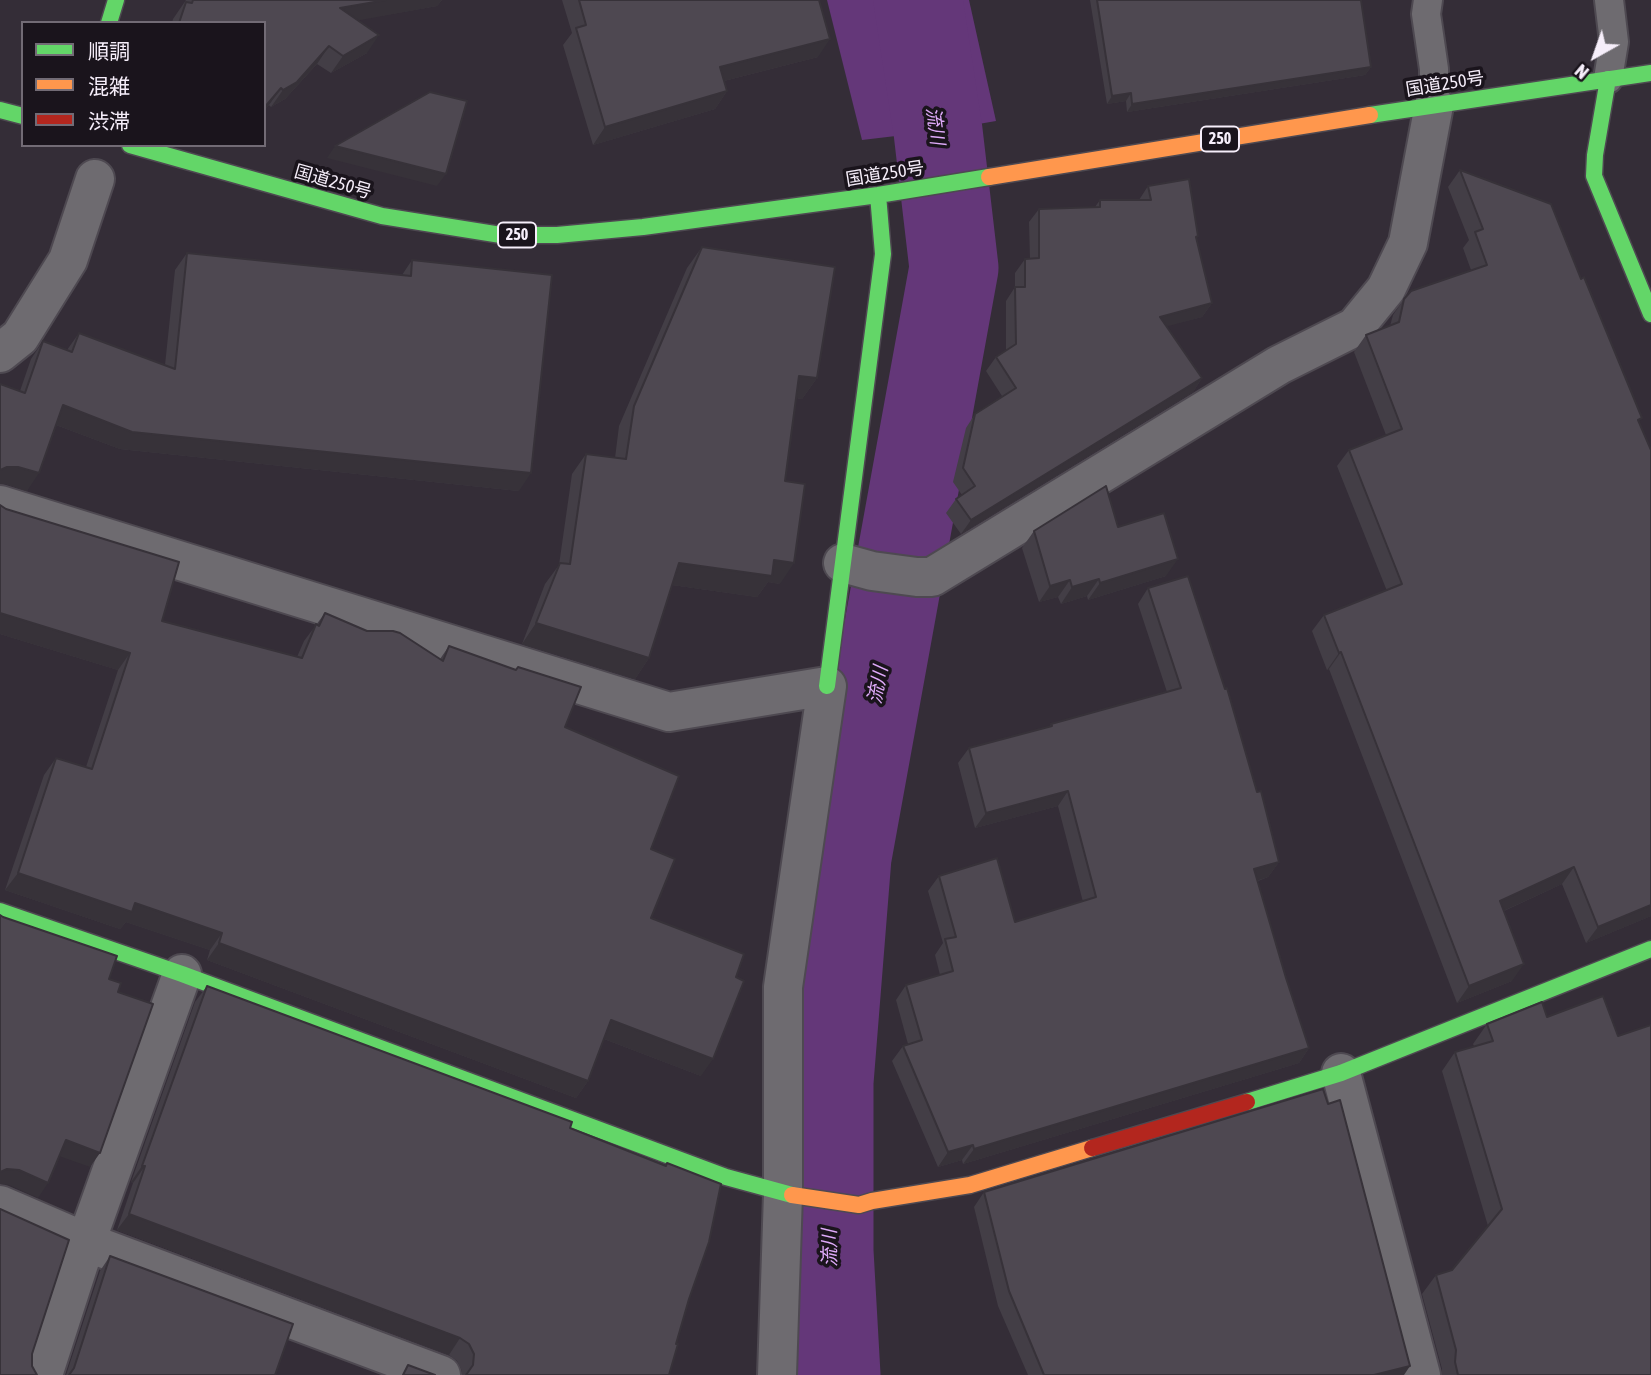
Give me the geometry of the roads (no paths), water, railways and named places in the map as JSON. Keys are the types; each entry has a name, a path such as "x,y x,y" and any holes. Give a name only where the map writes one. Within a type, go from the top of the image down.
{"main road":[{"path":"110,21 116,0"},
{"name":"国道250号","path":"137,147 383,216 501,235 557,235 643,227 912,190 1434,105 1651,73"},
{"path":"1608,79 1594,176 1651,314"},
{"path":"0,110 21,115"},
{"path":"827,686 857,567 883,254 878,195"},
{"path":"0,911 182,974 726,1177 792,1196 859,1205 970,1185 1340,1073 1649,956"}],"street":[{"path":"857,567 932,577 1279,365 1355,327 1386,289 1408,243 1434,105"},
{"path":"0,353 20,337 68,260 95,179"},
{"path":"0,505 668,712 827,686 783,987 792,1196 777,1375"},
{"path":"43,1375 86,1242 182,974"},
{"path":"1340,1073 1420,1375"},
{"path":"0,1205 86,1242 441,1375"}],"lane":[{"path":"1428,0 1426,14 1434,69 1434,105"},
{"path":"1608,79 1614,42 1609,0"}],"water":[{"path":"827,0 969,0 996,121 862,140"}],"waterway":[{"name":"流川","path":"836,1375 829,1251 829,1082 847,857 954,268 938,131 918,0"}]}
